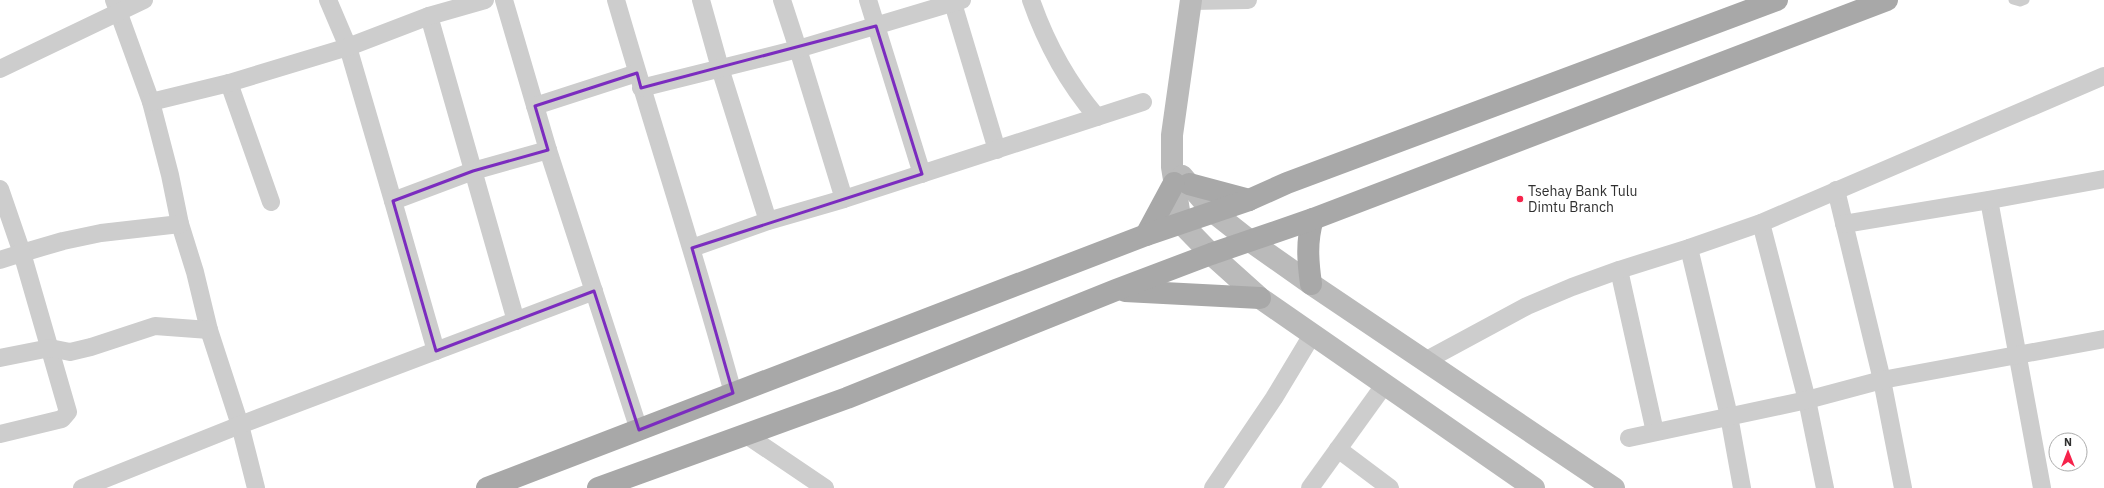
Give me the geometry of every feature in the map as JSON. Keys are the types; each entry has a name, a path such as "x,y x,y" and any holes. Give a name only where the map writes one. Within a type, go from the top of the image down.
{"main road":[{"path":"487,488 1146,235 1249,200 1287,183 1777,0"},
{"path":"598,488 847,398 1116,290 1211,254 1313,219 1887,0"},
{"path":"1191,1 1174,118 1181,223 1211,254 1260,298 1534,488"},
{"path":"1178,178 1249,200"},
{"path":"1178,178 1212,212 1310,284 1614,488"},
{"path":"1146,235 1178,178"},
{"path":"1310,284 1308,245 1313,219"},
{"path":"1116,290 1260,298"}],"street":[{"path":"0,69 116,6 144,0"},
{"path":"328,0 348,47 436,351"},
{"path":"151,102 229,83 348,47 430,16 485,0"},
{"path":"504,0 548,150 639,430"},
{"path":"616,0 639,80 692,248 733,393"},
{"path":"701,0 720,68 768,222"},
{"path":"782,0 844,199"},
{"path":"868,0 922,174"},
{"path":"1031,0 1042,33 1078,95 1097,117"},
{"path":"1191,1 1248,0"},
{"path":"535,106 639,80 720,68 798,49 956,1 997,150"},
{"path":"116,6 151,102 170,175 180,224 195,272 209,330 240,425 256,488"},
{"path":"430,16 516,321"},
{"path":"1425,361 1527,306 1619,270 1689,248 1760,222 2104,76"},
{"path":"229,83 272,202"},
{"path":"692,248 768,222 844,199 1143,102"},
{"path":"393,201 473,171 548,150"},
{"path":"1844,224 2104,179"},
{"path":"0,189 22,253 68,412 62,419 0,434"},
{"path":"1836,190 1882,380 1903,488"},
{"path":"1989,200 2016,355 2042,488"},
{"path":"1760,222 1807,400 1825,488"},
{"path":"0,260 63,241 101,233 180,224"},
{"path":"1689,248 1729,416 1742,488"},
{"path":"1619,270 1655,432"},
{"path":"82,488 240,425 594,291"},
{"path":"0,358 50,348 70,352 91,348 155,326 209,330"},
{"path":"1213,488 1274,398 1312,335"},
{"path":"1629,438 1807,400 1882,380 2104,339"},
{"path":"1310,488 1385,384"},
{"path":"745,434 825,488"},
{"path":"1338,449 1390,488"}],"lane":[{"path":"2013,0 2020,2 2025,0"}],"highlighted area":[{"path":"876,26 922,174 692,248 733,393 639,430 594,291 436,351 393,201 473,171 548,150 535,106 637,73 641,88"}],"place":[{"name":"Tsehay Bank Tulu Dimtu Branch","path":"1520,199"}]}
